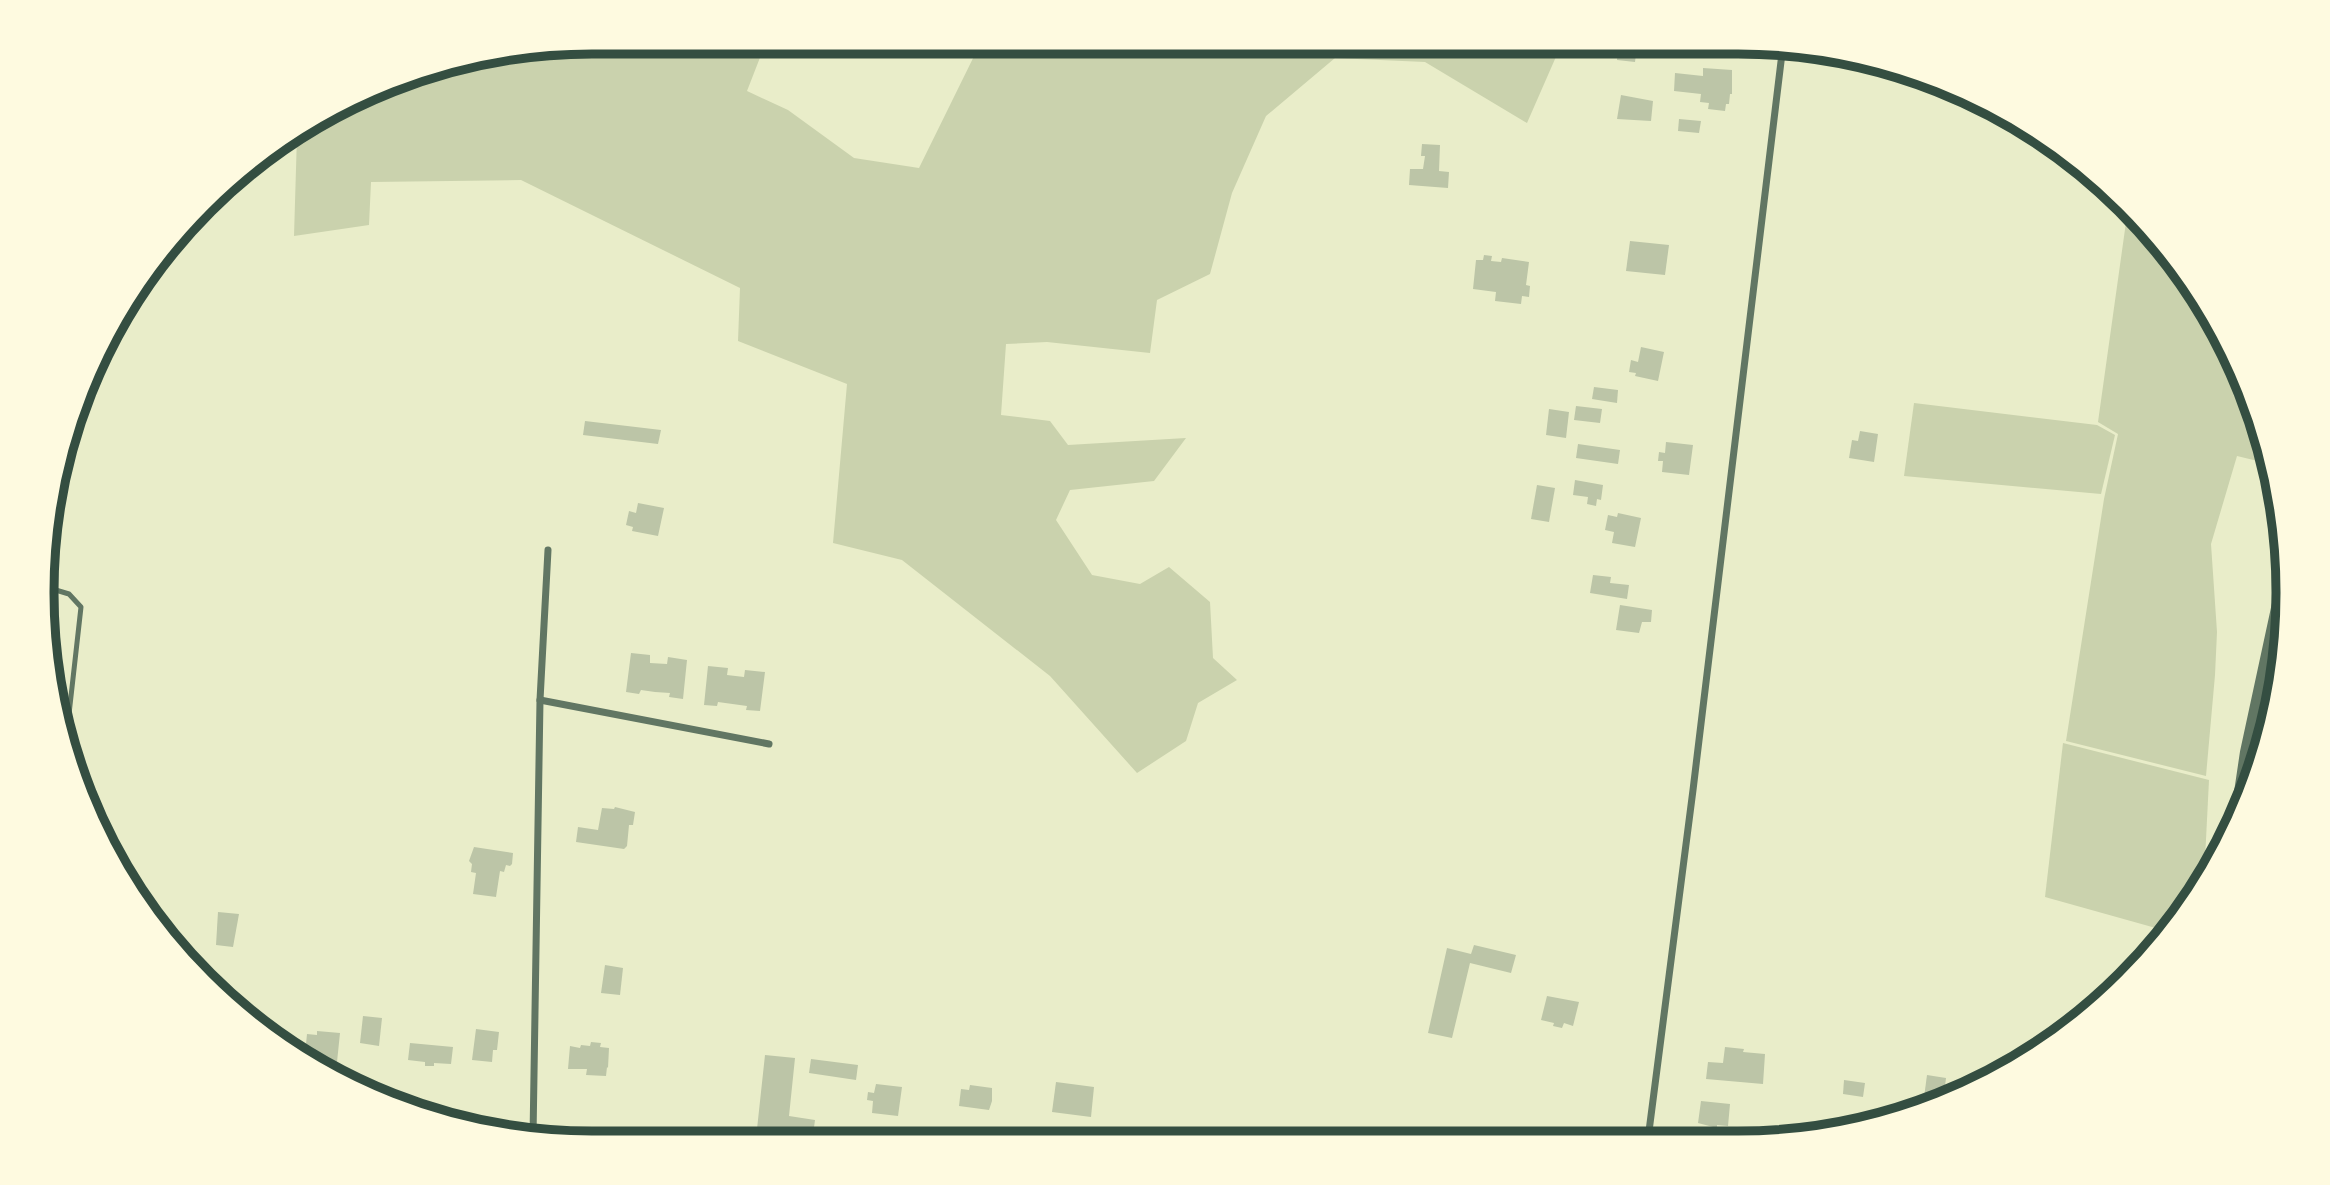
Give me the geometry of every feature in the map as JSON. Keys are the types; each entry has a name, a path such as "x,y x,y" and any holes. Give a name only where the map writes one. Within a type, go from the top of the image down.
{"street":[{"path":"1649,1131 1782,56"},
{"path":"533,1127 540,700 548,550"},
{"path":"2243,777 2275,616"},
{"path":"540,700 769,744"}],"lane":[{"path":"54,590 69,594 80,607 69,714"}],"green space":[{"path":"592,54 761,54 747,91 788,110 854,158 919,168 975,54 1557,54 1527,123 1425,62 1335,58 1266,116 1232,193 1210,274 1157,300 1150,353 1047,342 1006,344 1001,415 1050,421 1068,445 1186,438 1154,481 1070,490 1056,520 1092,575 1140,584 1169,567 1210,602 1213,658 1237,680 1198,703 1186,741 1137,773 1050,676 902,560 833,543 847,384 738,341 740,288 521,180 371,182 369,225 294,236 297,143 354,110 419,83 522,59"},
{"path":"2126,221 2165,265 2204,323 2235,387 2259,461 2237,456 2211,544 2217,632 2206,776 2066,741 2104,499 2118,434 2098,422"},
{"path":"1914,403 2097,425 2115,435 2101,494 1904,476"},
{"path":"2063,743 2209,780 2205,860 2158,929 2045,897"}],"building":[{"path":"1617,54 1636,54 1635,62 1617,60"},
{"path":"1703,68 1732,70 1732,94 1725,111 1708,109 1709,103 1700,102 1701,94 1674,91 1675,73 1703,76"},
{"path":"1621,95 1653,101 1651,121 1617,119"},
{"path":"1679,119 1701,121 1699,133 1678,131"},
{"path":"1422,144 1440,145 1439,171 1449,172 1448,188 1409,185 1410,169 1423,169 1425,156 1421,156"},
{"path":"1630,241 1669,245 1665,275 1626,271"},
{"path":"1484,255 1492,256 1491,261 1501,262 1502,258 1529,262 1526,285 1530,286 1529,297 1522,296 1521,304 1495,301 1496,292 1473,289 1476,260 1483,260"},
{"path":"1641,347 1664,352 1658,381 1629,372 1631,360 1638,362"},
{"path":"1594,387 1618,390 1617,403 1592,399"},
{"path":"1576,406 1602,409 1600,423 1574,420"},
{"path":"1549,409 1569,412 1566,438 1546,435"},
{"path":"585,421 661,430 658,444 583,435"},
{"path":"1860,431 1878,434 1874,462 1849,458 1852,440 1858,441"},
{"path":"1666,442 1693,445 1689,475 1662,472 1663,461 1658,461 1659,452 1665,453"},
{"path":"1578,444 1620,450 1618,464 1576,458"},
{"path":"1575,480 1603,485 1601,500 1597,499 1596,506 1587,504 1588,497 1573,495"},
{"path":"1537,485 1555,488 1549,522 1531,519"},
{"path":"638,503 664,508 658,536 632,531 633,527 626,525 629,511 636,513"},
{"path":"1618,513 1641,518 1635,547 1612,543 1614,532 1605,530 1608,515 1617,517"},
{"path":"1593,575 1611,577 1610,583 1629,585 1627,599 1590,593"},
{"path":"1620,605 1652,610 1651,622 1642,622 1639,633 1616,630"},
{"path":"631,653 650,655 650,663 667,664 668,657 687,660 683,699 669,697 670,693 641,690 639,694 626,692"},
{"path":"708,666 728,668 727,675 744,677 745,670 765,672 760,711 746,710 747,706 718,702 717,706 704,705"},
{"path":"615,807 635,812 624,849 576,842 578,827 598,830 602,808"},
{"path":"474,847 513,853 512,864 506,865 504,872 500,871 496,897 473,894 476,873 471,872 472,864 469,861"},
{"path":"218,912 239,914 233,947 216,945"},
{"path":"1474,945 1516,955 1511,973 1470,963 1452,1038 1428,1033 1447,948 1471,954"},
{"path":"605,965 623,968 620,995 601,993"},
{"path":"1547,996 1579,1002 1573,1026 1564,1023 1562,1028 1541,1020"},
{"path":"363,1016 382,1018 379,1046 360,1043"},
{"path":"476,1029 499,1032 497,1050 493,1050 492,1062 472,1060"},
{"path":"317,1031 340,1033 337,1062 326,1061 306,1048 307,1034 317,1035"},
{"path":"591,1042 601,1043 600,1047 609,1048 606,1076 586,1075 587,1069 568,1069 570,1046 580,1048 581,1045 590,1046"},
{"path":"410,1043 453,1047 451,1064 434,1063 434,1066 425,1066 425,1062 408,1060"},
{"path":"1725,1047 1765,1054 1763,1084 1706,1079 1708,1062 1723,1063"},
{"path":"765,1055 795,1058 789,1116 815,1120 814,1131 757,1129"},
{"path":"811,1059 858,1065 856,1080 809,1073"},
{"path":"1927,1075 1946,1078 1945,1089 1924,1097"},
{"path":"1844,1080 1865,1083 1863,1097 1843,1094"},
{"path":"1056,1082 1094,1087 1091,1117 1052,1112"},
{"path":"876,1084 902,1087 898,1116 872,1113 873,1101 867,1100 868,1092 874,1093"},
{"path":"970,1085 992,1088 989,1110 959,1106 961,1089 969,1090"},
{"path":"1701,1101 1730,1104 1728,1126 1717,1125 1717,1128 1698,1123"}]}
